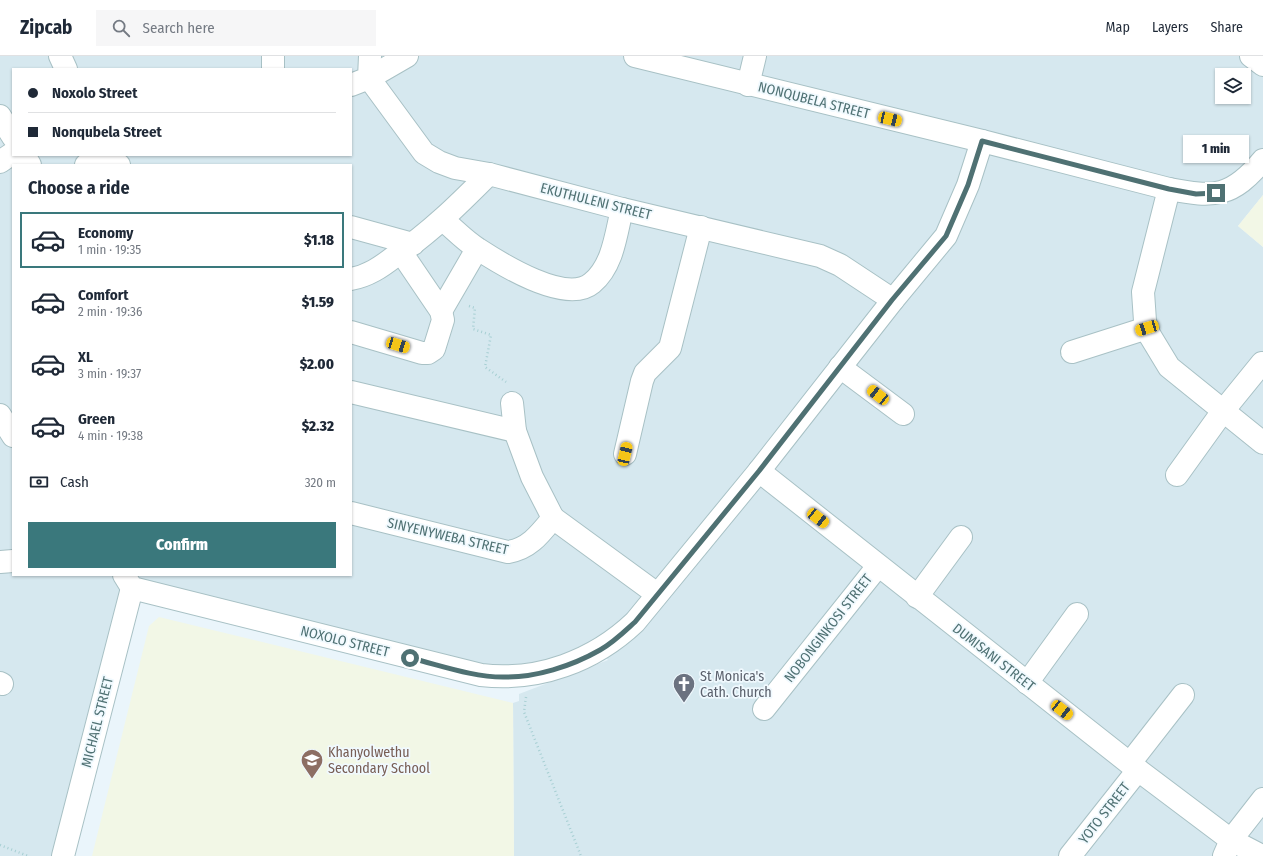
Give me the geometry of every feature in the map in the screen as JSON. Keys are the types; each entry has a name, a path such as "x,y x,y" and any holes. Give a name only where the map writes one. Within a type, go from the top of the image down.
{"street":[{"path":"60,56 66,68"},
{"path":"273,56 273,68"},
{"path":"360,81 370,56"},
{"path":"360,81 406,56"},
{"name":"NONQUBELA STREET","path":"635,56 982,141 1169,189 1196,194 1216,193 1229,190 1242,182 1263,160"},
{"path":"748,84 755,56"},
{"path":"1251,56 1263,65"},
{"name":"EKUTHULENI STREET","path":"360,81 424,153 438,162 455,168 489,174 622,209 820,256 840,265 892,300"},
{"path":"0,116 12,135"},
{"name":"NOXOLO STREET","path":"128,581 456,670 502,677 528,676 570,664 600,650 620,636 635,622 759,471 892,300 946,236 968,185 982,141"},
{"path":"0,162 12,154"},
{"path":"352,279 360,278 374,271 407,248 443,220 489,174"},
{"path":"1169,189 1143,292 1144,320 1168,367 1263,443"},
{"path":"443,220 477,248 526,278 561,288 584,288 591,284 602,273 611,254 622,209"},
{"path":"352,227 407,248 444,305"},
{"path":"625,454 645,373 670,348 701,227"},
{"path":"352,332 428,353 434,349 443,320 444,305 477,248"},
{"path":"1072,352 1147,328"},
{"path":"1178,475 1262,363"},
{"path":"840,367 903,414"},
{"path":"352,392 515,431"},
{"path":"512,403 515,431 532,477 553,518 657,594"},
{"name":"DUMISANI STREET","path":"759,471 1134,766 1228,848 1262,856"},
{"name":"SINYENYWEBA STREET","path":"352,513 508,552 518,550 528,545 538,536 553,518"},
{"path":"917,596 961,537"},
{"path":"0,562 12,561"},
{"name":"NOBONGINKOSI STREET","path":"764,709 878,566"},
{"name":"MICHAEL STREET","path":"63,856 128,581"},
{"path":"1027,683 1077,614"},
{"name":"YOTO STREET","path":"1070,856 1183,695"},
{"path":"1228,848 1263,799"}],"path":[{"path":"444,305 475,308 473,329 491,335 485,367 513,388 512,403"},
{"path":"528,676 524,712 581,856"},
{"path":"0,845 28,856"}],"shaded area":[{"path":"0,56 1263,56 1263,195 1238,226 1263,247 1263,856 514,856 513,703 519,701 519,694 608,660 601,652 529,678 132,588 65,856 0,856"},
{"path":"1263,195 1263,247 1238,226"},
{"name":"Khanyolwethu Secondary School","path":"159,617 513,703 514,856 92,856 149,626"}],"place":[{"name":"St Monica's Cath. Church","path":"684,704"},
{"name":"Khanyolwethu Secondary School","path":"312,780"}],"route":[{"path":"410,658 481,675 502,677 528,676 570,664 600,650 620,636 635,622 759,471 892,300 931,256 946,236 968,185 982,141 1169,189 1196,194 1216,193"}]}
